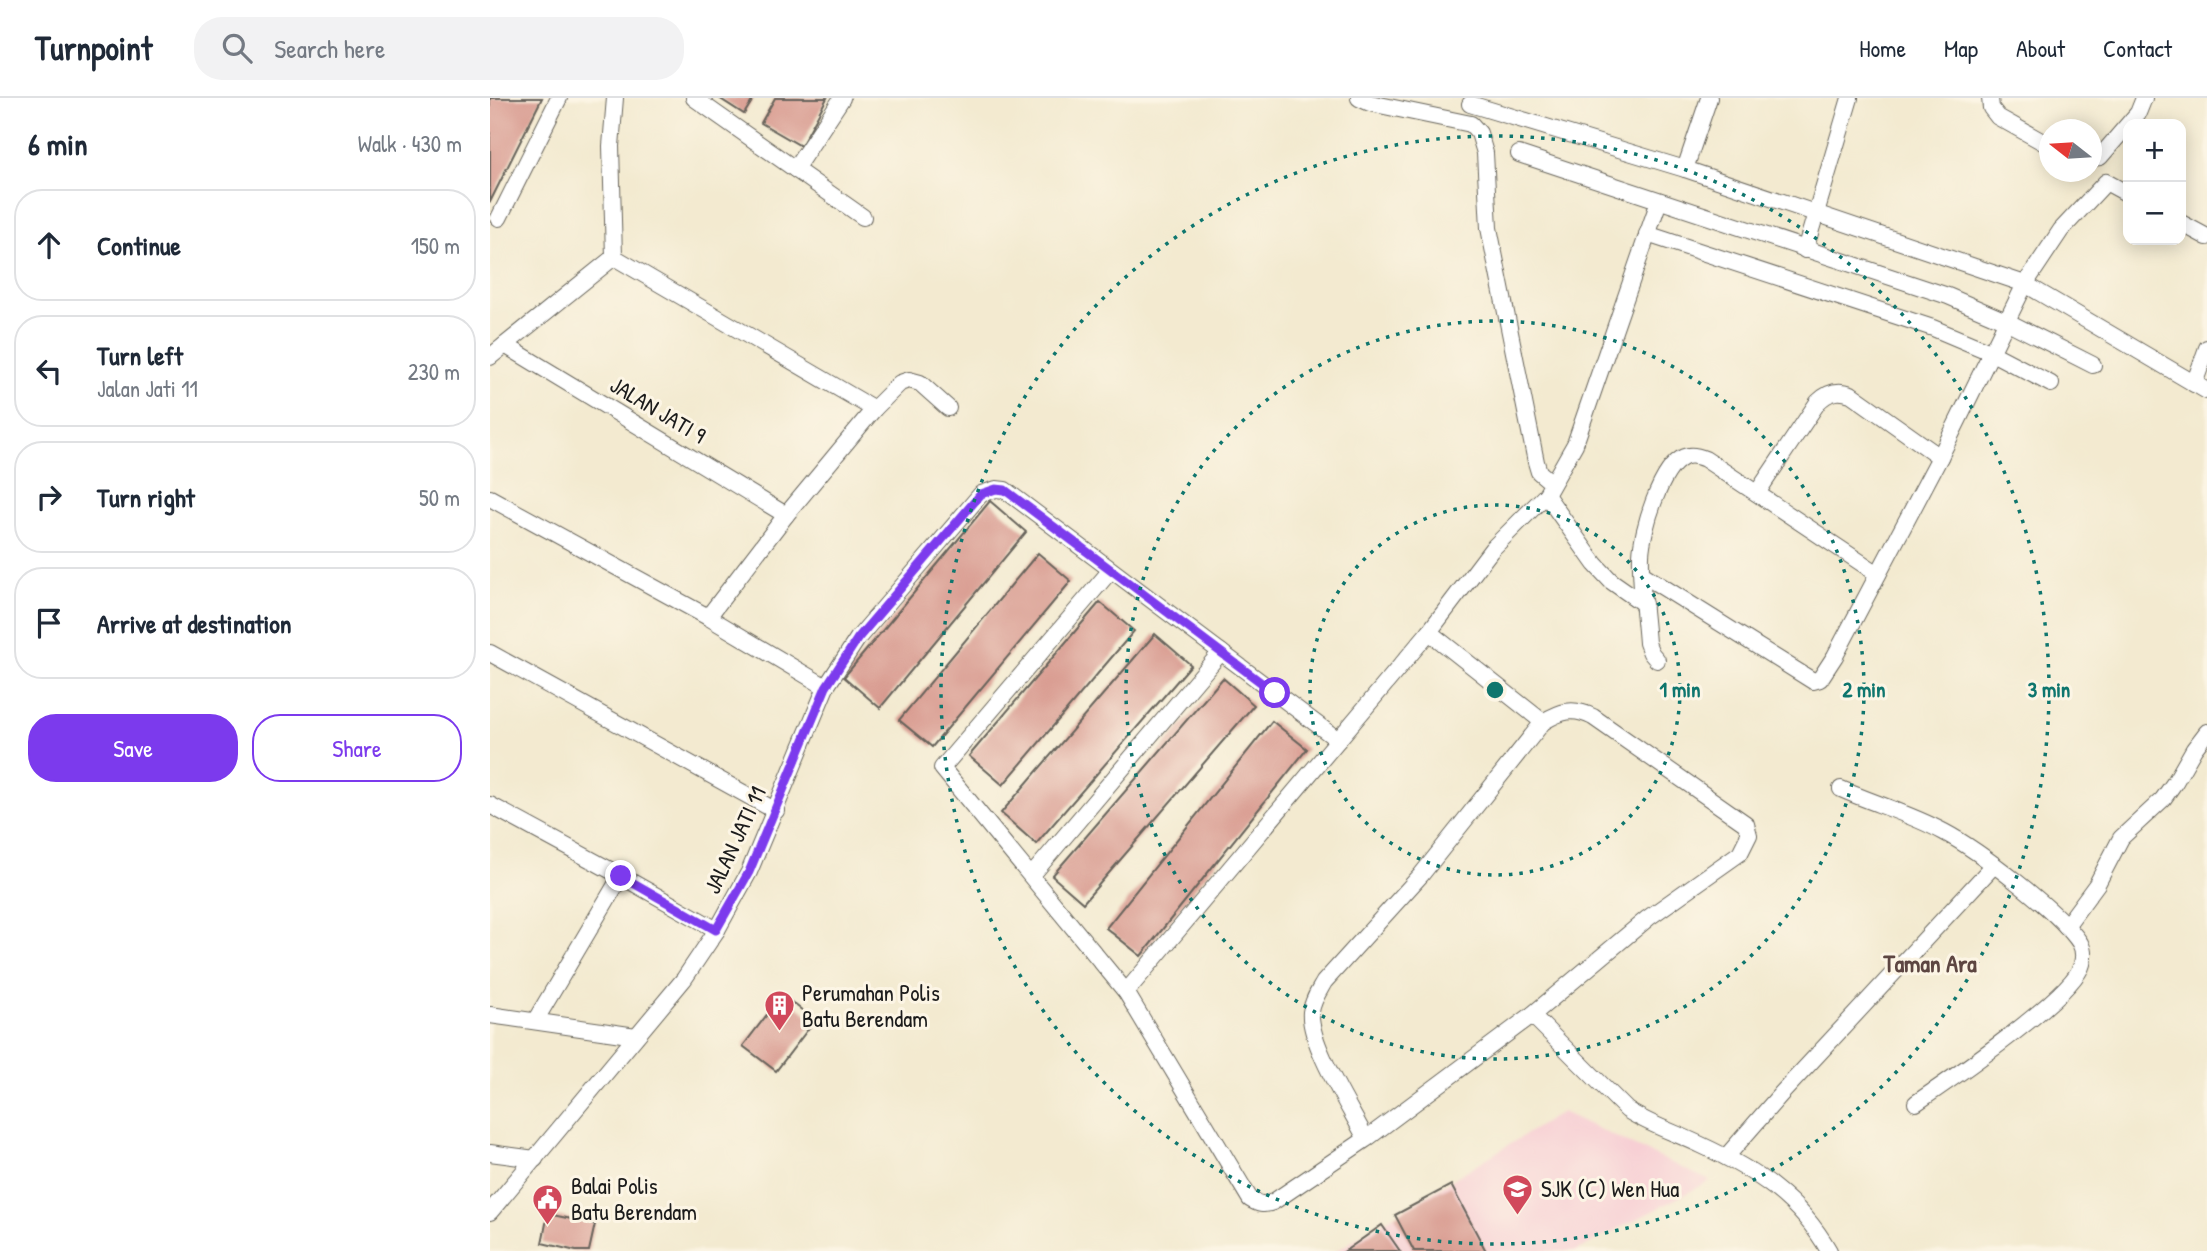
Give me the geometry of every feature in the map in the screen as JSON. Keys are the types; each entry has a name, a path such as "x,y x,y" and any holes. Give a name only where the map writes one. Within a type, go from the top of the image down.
{"street":[{"path":"499,218 559,98"},
{"path":"614,257 611,146 615,98"},
{"path":"694,98 863,217"},
{"path":"795,169 842,98"},
{"path":"1359,98 1398,104 1471,124 1479,133 1485,153 1489,228 1539,472 1595,564 1611,581 1644,604"},
{"path":"1685,169 1709,98"},
{"path":"1805,250 1850,98"},
{"path":"1990,98 1991,108 1998,117 2039,140"},
{"path":"2102,155 2138,113 2144,98"},
{"path":"1469,104 1685,169 2025,284 2201,387 2207,348"},
{"path":"1519,154 1948,296 2006,321 2093,365"},
{"path":"1642,574 1813,681 1824,676 1940,457 2025,284 2061,230 2106,182 2123,191"},
{"path":"1126,992 1429,632 1492,549 1549,489 1578,435 1659,201"},
{"path":"2186,226 2207,237"},
{"path":"1647,234 1933,328 1990,352 2051,384"},
{"path":"490,357 614,257"},
{"path":"614,257 874,410"},
{"name":"JALAN JATI 9","path":"505,345 786,515"},
{"path":"708,617 786,515 900,383 909,380 920,383 947,408"},
{"path":"1757,493 1818,402 1833,392 1851,394 1940,457"},
{"path":"1657,660 1647,643 1641,553 1654,503 1667,476 1684,457 1696,455 1705,459 1878,574"},
{"name":"JALAN JATI 11","path":"490,1212 684,979 749,872 826,687 858,638 981,494 996,489 1005,490 1111,569"},
{"path":"490,498 708,617 826,687"},
{"path":"1338,740 1111,569 942,768 1126,992 1250,1199 1256,1203 1268,1205 1366,1139 1532,1015 1648,918 1740,853 1749,835 1745,824 1738,817 1593,717 1581,711 1570,710 1558,713 1543,722 1421,875 1324,982 1316,996 1311,1010 1314,1039 1366,1139"},
{"path":"1429,632 1543,722"},
{"path":"1032,875 1221,652"},
{"path":"490,653 776,811"},
{"path":"2066,926 2097,884 2121,838 2163,799 2207,732"},
{"path":"1841,789 1918,818 1947,833 1994,865 2066,926 2083,952 2079,972 2051,1002 1994,1048 1916,1103"},
{"path":"490,805 716,930"},
{"path":"1726,1157 1994,865"},
{"path":"535,1021 621,876"},
{"path":"490,1015 636,1036"},
{"path":"1532,1015 1627,1111 1726,1157 1760,1177 1795,1205 1815,1227 1829,1251"},
{"path":"490,1153 535,1158"}],"shaded area":[{"name":"SJK (C) Wen Hua","path":"1562,1112 1710,1181 1576,1251 1336,1251"}],"building":[{"path":"490,98 542,98 490,202"},
{"path":"719,98 754,98 744,114"},
{"path":"775,98 827,98 801,146 761,123"},
{"path":"990,501 1026,532 880,708 844,677"},
{"path":"1038,553 1071,581 932,747 899,720"},
{"path":"1100,602 1134,631 1003,785 969,756"},
{"path":"1155,634 1191,665 1036,844 1001,813"},
{"path":"1223,678 1254,705 1083,903 1052,876"},
{"path":"1272,721 1307,749 1141,956 1106,928"},
{"name":"Perumahan Polis Batu Berendam","path":"782,995 815,1020 776,1071 743,1046"},
{"path":"1451,1185 1486,1251 1414,1251 1395,1215"},
{"path":"548,1214 595,1224 589,1251 576,1251 542,1243"},
{"path":"1382,1225 1400,1251 1345,1251"}],"place":[{"name":"Perumahan Polis Batu Berendam","path":"779,1033"},
{"name":"SJK (C) Wen Hua","path":"1518,1216"},
{"name":"Balai Polis Batu Berendam","path":"548,1226"}],"district":[{"name":"Taman Ara","path":"1930,964"}],"route":[{"path":"621,876 716,930 749,872 826,687 858,638 981,494 988,490 1005,490 1275,693"}]}
